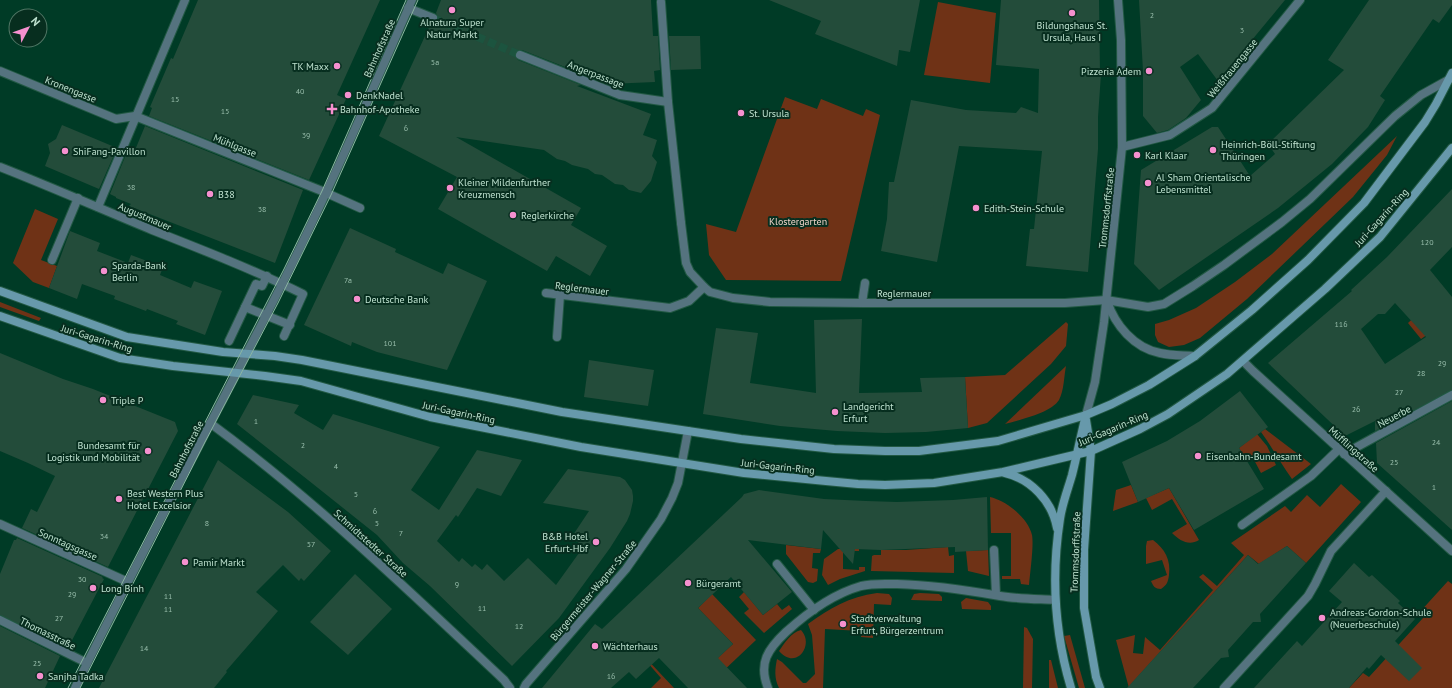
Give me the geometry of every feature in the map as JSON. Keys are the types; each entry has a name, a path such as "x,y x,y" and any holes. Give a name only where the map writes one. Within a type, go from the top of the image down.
{"street":[{"path":"98,207 185,0"},
{"name":"Bahnhofstraße","path":"75,688 128,582 266,316 327,193 412,0"},
{"name":"Trommsdorffstraße","path":"1071,688 1060,647 1055,600 1055,564 1060,517 1095,382 1106,300 1122,147 1121,40 1118,0"},
{"name":"Weißfrauengasse","path":"1122,147 1170,135 1212,108 1300,0"},
{"name":"Reglermauer","path":"661,2 668,102 686,263 690,272 710,292 734,298 770,302 1065,303 1106,300"},
{"path":"408,8 433,18"},
{"name":"Angerpassage","path":"520,55 620,95 668,102"},
{"name":"Kronengasse","path":"0,71 116,119 135,116"},
{"name":"Juri-Gagarin-Ring","path":"1106,300 1148,307 1164,304 1193,286 1264,235 1310,199 1395,116 1421,95 1450,77"},
{"name":"Juri-Gagarin-Ring","path":"0,291 127,337 187,347 302,360 562,412 741,439 834,449 885,452 919,451 998,442 1086,415 1112,404 1149,385 1195,356 1252,310 1308,260 1364,203 1425,122 1450,77"},
{"name":"Mühlgasse","path":"135,116 327,193"},
{"name":"Juri-Gagarin-Ring","path":"0,316 120,358 173,366 301,381 430,417 581,447 744,473 858,484 934,483 1003,472 1091,451 1140,429 1168,414 1227,374 1325,289 1380,237 1452,148"},
{"name":"Augustmauer","path":"0,167 267,276 282,284"},
{"path":"327,193 360,208"},
{"path":"52,260 78,198"},
{"path":"229,341 256,284 262,286 267,276"},
{"path":"862,303 865,283"},
{"path":"282,284 303,294 284,336"},
{"name":"Reglermauer","path":"546,294 670,308 689,301 704,287"},
{"path":"557,337 560,295"},
{"path":"659,299 664,308"},
{"path":"1106,300 1117,322 1132,339 1140,345 1158,353 1168,355 1195,356"},
{"path":"245,307 290,325"},
{"name":"Müfflingstraße","path":"1243,361 1452,551"},
{"name":"Neuerbe","path":"1242,525 1311,476 1342,451 1452,395"},
{"name":"Trommsdorffstraße","path":"1086,415 1091,451 1084,550 1084,608 1096,677 1100,688"},
{"name":"Schmidtstedter Straße","path":"210,423 291,486 344,532 492,669 510,688"},
{"name":"Bürgermeister-Wagner-Straße","path":"524,688 626,569 661,520 672,498 683,463 688,431"},
{"path":"1003,472 1016,475 1036,489 1052,513 1058,532"},
{"path":"1224,688 1308,596 1331,551 1386,491"},
{"name":"Sonntagsgasse","path":"0,524 128,582"},
{"path":"994,550 999,596"},
{"path":"777,564 814,610"},
{"path":"768,688 764,671 766,658 778,640 814,610 849,590 874,584 952,587 999,596 1055,600"},
{"name":"Thomasstraße","path":"0,620 87,663"}],"green space":[{"path":"938,2 996,13 990,83 924,75"},
{"name":"Klostergarten","path":"785,97 817,109 821,99 863,116 866,109 880,115 841,281 726,280 709,255 706,224 736,232"},
{"path":"1397,136 1387,155 1353,197 1247,299 1200,338 1184,345 1169,347 1158,342 1155,335 1155,324 1169,320 1196,308 1235,282 1272,254"},
{"path":"35,209 58,219 41,260 57,266 49,288 33,282 13,263"},
{"path":"0,302 41,318 39,321 0,307"},
{"path":"1429,303 1444,323 1421,339 1408,323"},
{"path":"1066,322 1068,324 1066,346 1051,364 987,423 968,428 965,377 1005,375"},
{"path":"1066,366 1062,392 1055,405 1042,412 1005,424"},
{"path":"1265,429 1311,464 1292,479 1261,432"},
{"path":"1257,434 1267,446 1276,465 1261,473 1253,458 1247,461 1239,448"},
{"path":"1341,484 1361,502 1306,563 1287,546 1259,564 1248,555 1129,688 1116,640 1135,635 1133,653 1143,654 1145,637 1160,650 1213,590 1199,577 1203,574 1217,586 1244,555 1231,543 1285,506 1291,512 1307,495 1320,507"},
{"path":"1131,485 1138,502 1113,511 1116,490"},
{"path":"1169,488 1199,540 1188,543 1172,533 1187,524 1172,499 1152,510 1146,498"},
{"path":"990,497 1010,506 1026,522 1030,529 1033,545 1029,585 1021,584 1020,579 1002,579 1002,576 1011,576 1011,533 991,533"},
{"path":"1153,540 1164,551 1169,564 1168,581 1161,589 1154,587 1151,581 1167,575 1162,560 1146,564 1147,541"},
{"path":"786,545 821,549 820,553 813,553 812,568 818,569 817,581 813,583 808,582 786,554"},
{"path":"948,547 949,556 954,555 954,573 871,571 872,556 881,555 881,550"},
{"path":"838,549 859,549 859,551 843,551 843,569 859,570 859,567 865,567 865,571 840,579 828,585 822,575 824,559"},
{"path":"988,550 989,576 968,571 966,551"},
{"path":"1448,581 1452,584 1452,688 1349,688 1363,673 1369,677 1423,618 1418,614"},
{"path":"744,592 763,615 777,604 782,610 789,605 792,609 764,633 744,613 749,609 739,597"},
{"path":"877,593 889,594 892,598 891,605 874,604 873,638 861,637 861,631 825,629 823,688 779,688 775,674 777,659 803,683 806,683 815,674 812,635 808,624 840,604 858,597"},
{"path":"712,594 756,640 720,674 711,664 733,644 698,608"},
{"path":"914,594 939,594 942,597 942,601 911,600"},
{"path":"966,598 988,602 991,606 991,610 962,609 961,602"},
{"path":"611,621 674,688 651,688 661,678"},
{"path":"1024,627 1027,628 1033,639 1032,688 1023,688"},
{"path":"801,630 805,636 806,642 805,649 802,654 792,658 785,656 779,651 794,633"},
{"path":"1070,635 1085,688 1079,688 1064,636"},
{"path":"1049,660 1051,660 1058,688 1049,688"}],"building":[{"path":"198,0 380,0 337,95 346,99 309,180 149,116 152,108 150,107 171,58 173,59"},
{"path":"441,0 651,0 653,36 658,36 660,70 654,71 655,82 608,84 522,50 517,50 515,55 518,60 581,85 577,86 651,114 643,135 657,140 652,156 657,162 651,181 641,193 629,190 623,185 615,184 602,175 595,174 588,169 557,159 544,150 456,137 581,208 571,225 607,246 590,276 556,256 547,271 438,209 457,177 379,136 431,23 438,20 436,13"},
{"path":"769,0 920,0 910,52 899,50 897,66 815,34 821,21"},
{"path":"1001,0 1099,0 1101,74 1098,117 1098,149 1088,272 1026,266 1030,229 1034,229 1042,151 959,146 937,262 881,251 887,219 889,182 894,182 911,100 966,110 1016,113 1021,107 1038,113 1039,69 996,65"},
{"path":"1139,0 1285,0 1218,81 1198,54 1180,67 1201,100 1186,118 1168,130 1157,133 1143,116 1143,71"},
{"path":"1369,0 1452,0 1452,5 1439,23 1433,19 1380,96 1385,100 1368,127 1332,164 1278,208 1159,290 1134,264 1141,170 1212,127 1218,127 1250,176 1275,154 1268,144 1344,70 1328,60"},
{"path":"669,36 700,36 701,69 671,70"},
{"path":"62,125 117,148 99,189 45,166 50,153 48,144 56,139"},
{"name":"B38","path":"145,126 303,190 275,263 129,206 131,204 110,194 127,152 133,155"},
{"path":"1452,189 1452,247 1430,270 1452,297 1452,390 1375,431 1375,421 1345,436 1268,363 1352,291 1351,290 1387,257","holes":["1395,303 1426,337 1385,364 1361,329 1378,314 1385,314"]},
{"path":"350,228 396,249 395,252 443,274 448,263 487,281 447,370 377,352 352,342 351,346 304,325"},
{"path":"70,231 100,243 97,251 128,263 131,255 163,267 160,275 191,288 194,281 222,291 205,335 176,324 178,321 147,309 146,311 114,299 115,296 82,284 77,299 49,288"},
{"path":"862,319 859,393 922,392 920,378 965,377 968,428 926,432 885,433 837,431 780,426 703,414 716,328 758,333 750,383 816,393 814,320"},
{"path":"0,353 175,422 178,431 108,567 22,528 31,509 37,512 55,476 0,451"},
{"path":"589,360 654,370 648,406 584,397"},
{"path":"1240,391 1268,427 1239,448 1264,489 1194,530 1169,488 1138,502 1122,462 1167,441 1200,421"},
{"path":"253,395 299,405 294,413 323,430 333,414 440,447 411,490 439,510 477,450 522,460 501,496 477,488 458,517 456,515 437,541 459,562 462,558 472,567 475,564 482,570 487,564 504,581 528,558 556,585 584,546 571,538 589,511 543,503 568,469 620,477 625,480 632,490 633,496 630,514 610,548 559,618 512,666 430,586 403,563 377,535 237,424"},
{"path":"1452,401 1452,530 1377,463 1376,443"},
{"path":"218,460 288,512 331,551 304,581 301,578 299,581 283,565 256,592 278,611 226,671 227,672 214,688 99,688"},
{"name":"Bürgeramt","path":"759,490 824,499 897,502 987,497 988,550 955,552 955,547 881,550 855,549 853,564 823,530 821,549 748,540 792,592 763,615 731,577 698,608 733,644 718,658 747,688 688,688 659,658 636,679 629,672 611,688 542,688 595,624 602,629 744,494"},
{"path":"17,538 103,577 102,578 104,579 69,646 65,644 64,646 0,615 0,574 14,540"},
{"path":"1287,546 1306,563 1260,614 1261,622 1253,622 1228,650 1229,657 1221,658 1193,688 1127,688 1248,555 1258,564"},
{"path":"1354,563 1369,577 1372,575 1400,601 1398,603 1415,619 1395,641 1422,668 1409,681 1381,655 1369,669 1367,667 1349,688 1254,688 1297,641 1302,646 1342,602 1329,591"},
{"path":"355,574 392,609 348,655 310,622"},
{"path":"0,626 60,656 45,688 0,688"}],"tunnel":[{"path":"433,18 520,55"}],"tram line":[{"path":"68,688 284,269 322,191 406,0"},
{"path":"80,688 205,442 278,303 331,195 418,0"}],"place":[{"name":"Alnatura Super Natur Markt","path":"452,10"},
{"name":"Bildungshaus St. Ursula, Haus I","path":"1072,13"},
{"name":"TK Maxx","path":"337,66"},
{"name":"Pizzeria Adem","path":"1149,71"},
{"name":"DenkNadel","path":"348,95"},
{"name":"Bahnhof-Apotheke","path":"332,109"},
{"name":"St. Ursula","path":"741,113"},
{"name":"Heinrich-Böll-Stiftung Thüringen","path":"1213,150"},
{"name":"ShiFang-Pavillon","path":"65,151"},
{"name":"Karl Klaar","path":"1137,155"},
{"name":"Al Sham Orientalische Lebensmittel","path":"1148,183"},
{"name":"Kleiner Mildenfurther Kreuzmensch","path":"450,188"},
{"name":"B38","path":"210,194"},
{"name":"Edith-Stein-Schule","path":"976,208"},
{"name":"Reglerkirche","path":"513,215"},
{"name":"Sparda-Bank Berlin","path":"104,271"},
{"name":"Deutsche Bank","path":"357,299"},
{"name":"Triple P","path":"103,400"},
{"name":"Landgericht Erfurt","path":"835,412"},
{"name":"Bundesamt für Logistik und Mobilität","path":"148,451"},
{"name":"Eisenbahn-Bundesamt","path":"1198,456"},
{"name":"Best Western Plus Hotel Excelsior","path":"119,499"},
{"name":"B&B Hotel Erfurt-Hbf","path":"596,542"},
{"name":"Pamir Markt","path":"185,562"},
{"name":"Bürgeramt","path":"688,583"},
{"name":"Long Binh","path":"93,588"},
{"name":"Andreas-Gordon-Schule (Neuerbeschule)","path":"1322,618"},
{"name":"Stadtverwaltung Erfurt, Bürgerzentrum","path":"843,624"},
{"name":"Wächterhaus","path":"595,646"},
{"name":"Sanjha Tadka","path":"40,676"}]}
